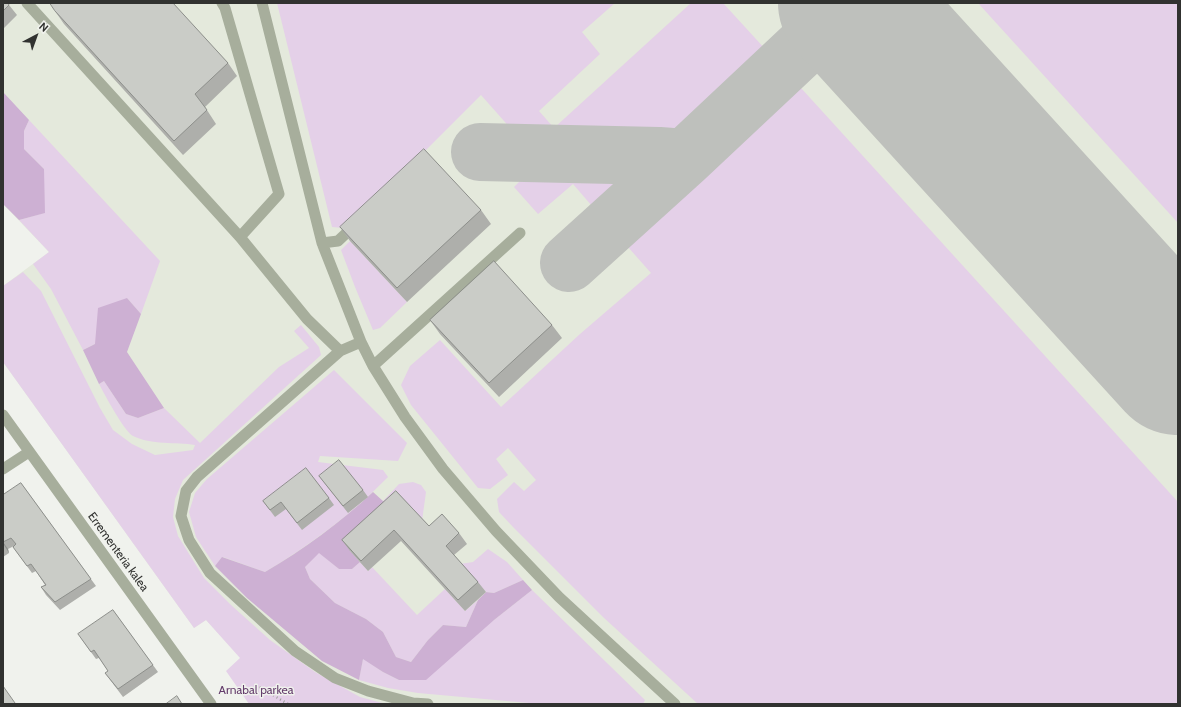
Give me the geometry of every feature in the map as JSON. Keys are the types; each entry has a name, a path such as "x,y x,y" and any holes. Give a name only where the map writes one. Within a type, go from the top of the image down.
{"street":[{"path":"27,3 240,237 307,319 340,351"},
{"path":"222,3 225,8 279,194 240,237"},
{"path":"262,3 322,243 360,342 373,366 405,417 443,469 496,531 559,597 675,704"},
{"path":"322,243 338,240 365,216"},
{"path":"373,366 520,233"},
{"path":"360,342 340,351 197,477 186,491 181,516 190,540 210,573 296,651 335,678 368,691 413,703 428,704"},
{"name":"Errementeria kalea","path":"3,415 211,704"},
{"path":"3,469 29,452"}],"path":[{"path":"256,685 288,704"}],"shaded area":[{"path":"3,3 1178,3 1178,704 298,704 241,658 206,620 194,628 3,362 3,286 49,252 3,204"},
{"path":"3,92 29,120 24,131 24,149 44,169 45,213 19,220 3,204"},
{"path":"127,298 141,314 127,352 164,408 138,418 126,414 104,381 99,384 83,350 95,344 98,308"},
{"path":"373,492 394,511 350,551 360,562 352,569 339,569 319,553 305,567 310,579 335,603 366,619 383,632 396,657 411,662 428,640 443,625 466,627 478,600 486,592 494,593 523,580 532,590 494,620 426,680 399,680 363,659 359,680 322,661 247,598 215,566 222,557 265,572 321,535"}],"green space":[{"path":"277,3 615,3 582,32 600,54 539,111 554,128 691,3 723,3 777,62 679,151 528,148 481,95 424,152 343,228 332,227"},
{"path":"978,3 1178,3 1178,223"},
{"path":"791,77 1178,502 1178,704 698,704 603,617 499,512 497,499 514,482 524,491 536,480 508,448 496,459 508,475 490,489 478,488 411,405 401,385 410,366 440,340 501,407 580,334 651,273 620,238"},
{"path":"29,120 160,261 141,314 127,298 95,344 83,350 51,289 33,264 49,252 19,220 44,213 44,169 24,149 24,131"},
{"path":"537,164 662,168 604,220 573,184 538,214 514,187"},
{"path":"350,241 407,302 380,328 373,330 341,250"},
{"name":"Arnabal parkea","path":"23,272 41,291 100,408 113,430 132,444 155,455 193,450 195,445 148,441 133,436 129,433 120,420 99,384 104,381 126,414 138,418 164,408 200,443 279,367 309,348 294,331 301,325 319,347 321,355 183,480 175,499 173,517 178,536 204,578 270,640 315,672 360,697 386,704 249,704 226,671 240,658 206,620 194,628 3,362 3,286"},
{"path":"334,370 407,443 398,461 320,456 318,462 383,470 388,477 360,504 330,528 265,572 223,557 215,566 196,537 189,512 195,493 207,479"},
{"path":"413,482 421,485 426,492 422,521 394,511 383,501 399,484"},
{"path":"488,549 507,562 523,580 494,593 486,592 460,564 473,562"},
{"path":"319,552 339,569 352,569 360,562 368,571 372,567 417,615 445,589 465,611 478,600 466,627 443,625 428,640 411,662 396,657 383,632 366,619 335,603 310,579 305,567"},
{"path":"532,590 645,700 643,704 540,704 418,693 388,688 359,680 363,658 383,672 399,680 494,620"}],"building":[{"path":"3,3 8,3 9,5 3,11"},
{"path":"50,3 173,3 228,63 195,94 207,110 174,141 55,11"},
{"path":"424,149 481,210 397,288 340,227"},
{"path":"494,261 552,325 489,383 430,320"},
{"path":"339,460 363,490 343,506 319,476"},
{"path":"306,468 329,498 297,523 281,502 270,510 263,501"},
{"path":"21,483 91,579 55,602 41,587 46,585 31,564 27,566 13,547 16,544 11,538 3,542 3,495"},
{"path":"396,491 429,526 442,514 459,533 446,546 478,582 458,600 394,530 361,561 342,540"},
{"path":"113,610 153,665 118,689 105,673 108,671 94,650 91,652 78,634"},
{"path":"3,686 15,703 14,704 3,704"},
{"path":"177,696 182,704 166,704"}],"taxiway":[{"path":"569,263 685,158 850,3"},
{"path":"480,152 659,156 685,158"}],"runway":[{"path":"850,3 1178,363"}]}
